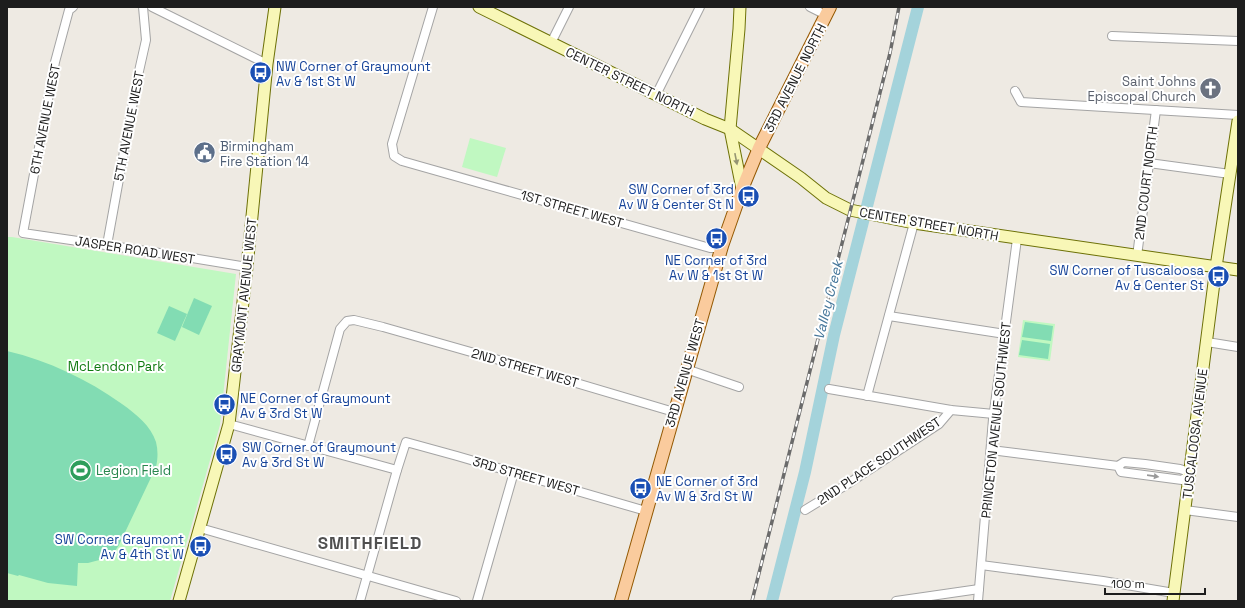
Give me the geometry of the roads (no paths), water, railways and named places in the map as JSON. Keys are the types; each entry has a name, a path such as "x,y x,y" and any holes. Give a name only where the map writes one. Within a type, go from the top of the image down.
{"main road":[{"name":"3RD AVENUE NORTH","path":"759,148 828,11"},
{"name":"3RD AVENUE WEST","path":"621,601 722,246 742,189 759,148"}],"street":[{"name":"6TH AVENUE WEST","path":"23,233 55,62 70,10 73,7"},
{"name":"5TH AVENUE WEST","path":"107,245 137,80 146,40 143,7"},
{"path":"152,7 267,64"},
{"name":"GRAYMONT AVENUE WEST","path":"179,601 229,424 247,267 267,64 275,7"},
{"name":"1ST STREET WEST","path":"433,7 392,144 394,156 402,161 422,167 710,248 722,246"},
{"name":"CENTER STREET NORTH","path":"479,7 705,119 730,129 801,178 826,198 855,212 1017,239 1238,270"},
{"path":"551,43 569,7"},
{"path":"656,95 700,7"},
{"path":"740,7 730,129 742,189"},
{"path":"810,7 828,11"},
{"path":"1112,36 1238,41"},
{"path":"1015,91 1021,102 1238,115"},
{"name":"2ND COURT NORTH","path":"1137,256 1156,110"},
{"name":"TUSCALOOSA AVENUE","path":"1173,597 1216,267 1238,121"},
{"path":"1149,162 1230,174"},
{"path":"867,396 914,223"},
{"name":"JASPER ROAD WEST","path":"23,233 247,267"},
{"name":"PRINCETON AVENUE SOUTHWEST","path":"978,601 994,414 1017,239"},
{"path":"889,316 1005,334"},
{"name":"2ND STREET WEST","path":"308,446 340,329 347,321 354,320 498,360 674,412"},
{"path":"1207,342 1238,347"},
{"path":"686,369 739,387"},
{"path":"829,388 951,410 994,414"},
{"name":"2ND PLACE SOUTHWEST","path":"805,510 939,424 951,410"},
{"path":"229,424 397,470 360,601"},
{"name":"3RD STREET WEST","path":"397,470 406,442 646,511"},
{"path":"991,450 1118,466 1121,472 1182,480 1189,475"},
{"path":"477,601 514,472"},
{"path":"1185,510 1238,517"},
{"path":"200,528 456,601"},
{"path":"981,565 1103,580 1173,597"},
{"path":"896,601 979,589"}],"waterway":[{"name":"Valley Creek","path":"772,601 805,472 834,335 918,7"}],"railway":[{"path":"752,601 890,53 899,7"}],"place":[{"name":"NW Corner of Graymount Av & 1st St W","path":"260,73"},
{"name":"Saint Johns Episcopal Church","path":"1211,88"},
{"name":"Birmingham Fire Station 14","path":"204,153"},
{"name":"SW Corner of 3rd Av W & Center St N","path":"749,196"},
{"name":"NE Corner of 3rd Av W & 1st St W","path":"716,238"},
{"name":"SW Corner of Tuscaloosa Av & Center St","path":"1219,277"},
{"name":"NE Corner of Graymount Av & 3rd St W","path":"224,405"},
{"name":"SW Corner of Graymount Av & 3rd St W","path":"226,454"},
{"name":"Legion Field","path":"81,470"},
{"name":"NE Corner of 3rd Av W & 3rd St W","path":"640,488"},
{"name":"SW Corner Graymont Av & 4th St W","path":"200,546"}],"district":[{"name":"SMITHFIELD","path":"370,543"}],"park label":[{"name":"McLendon Park","path":"116,366"}]}
